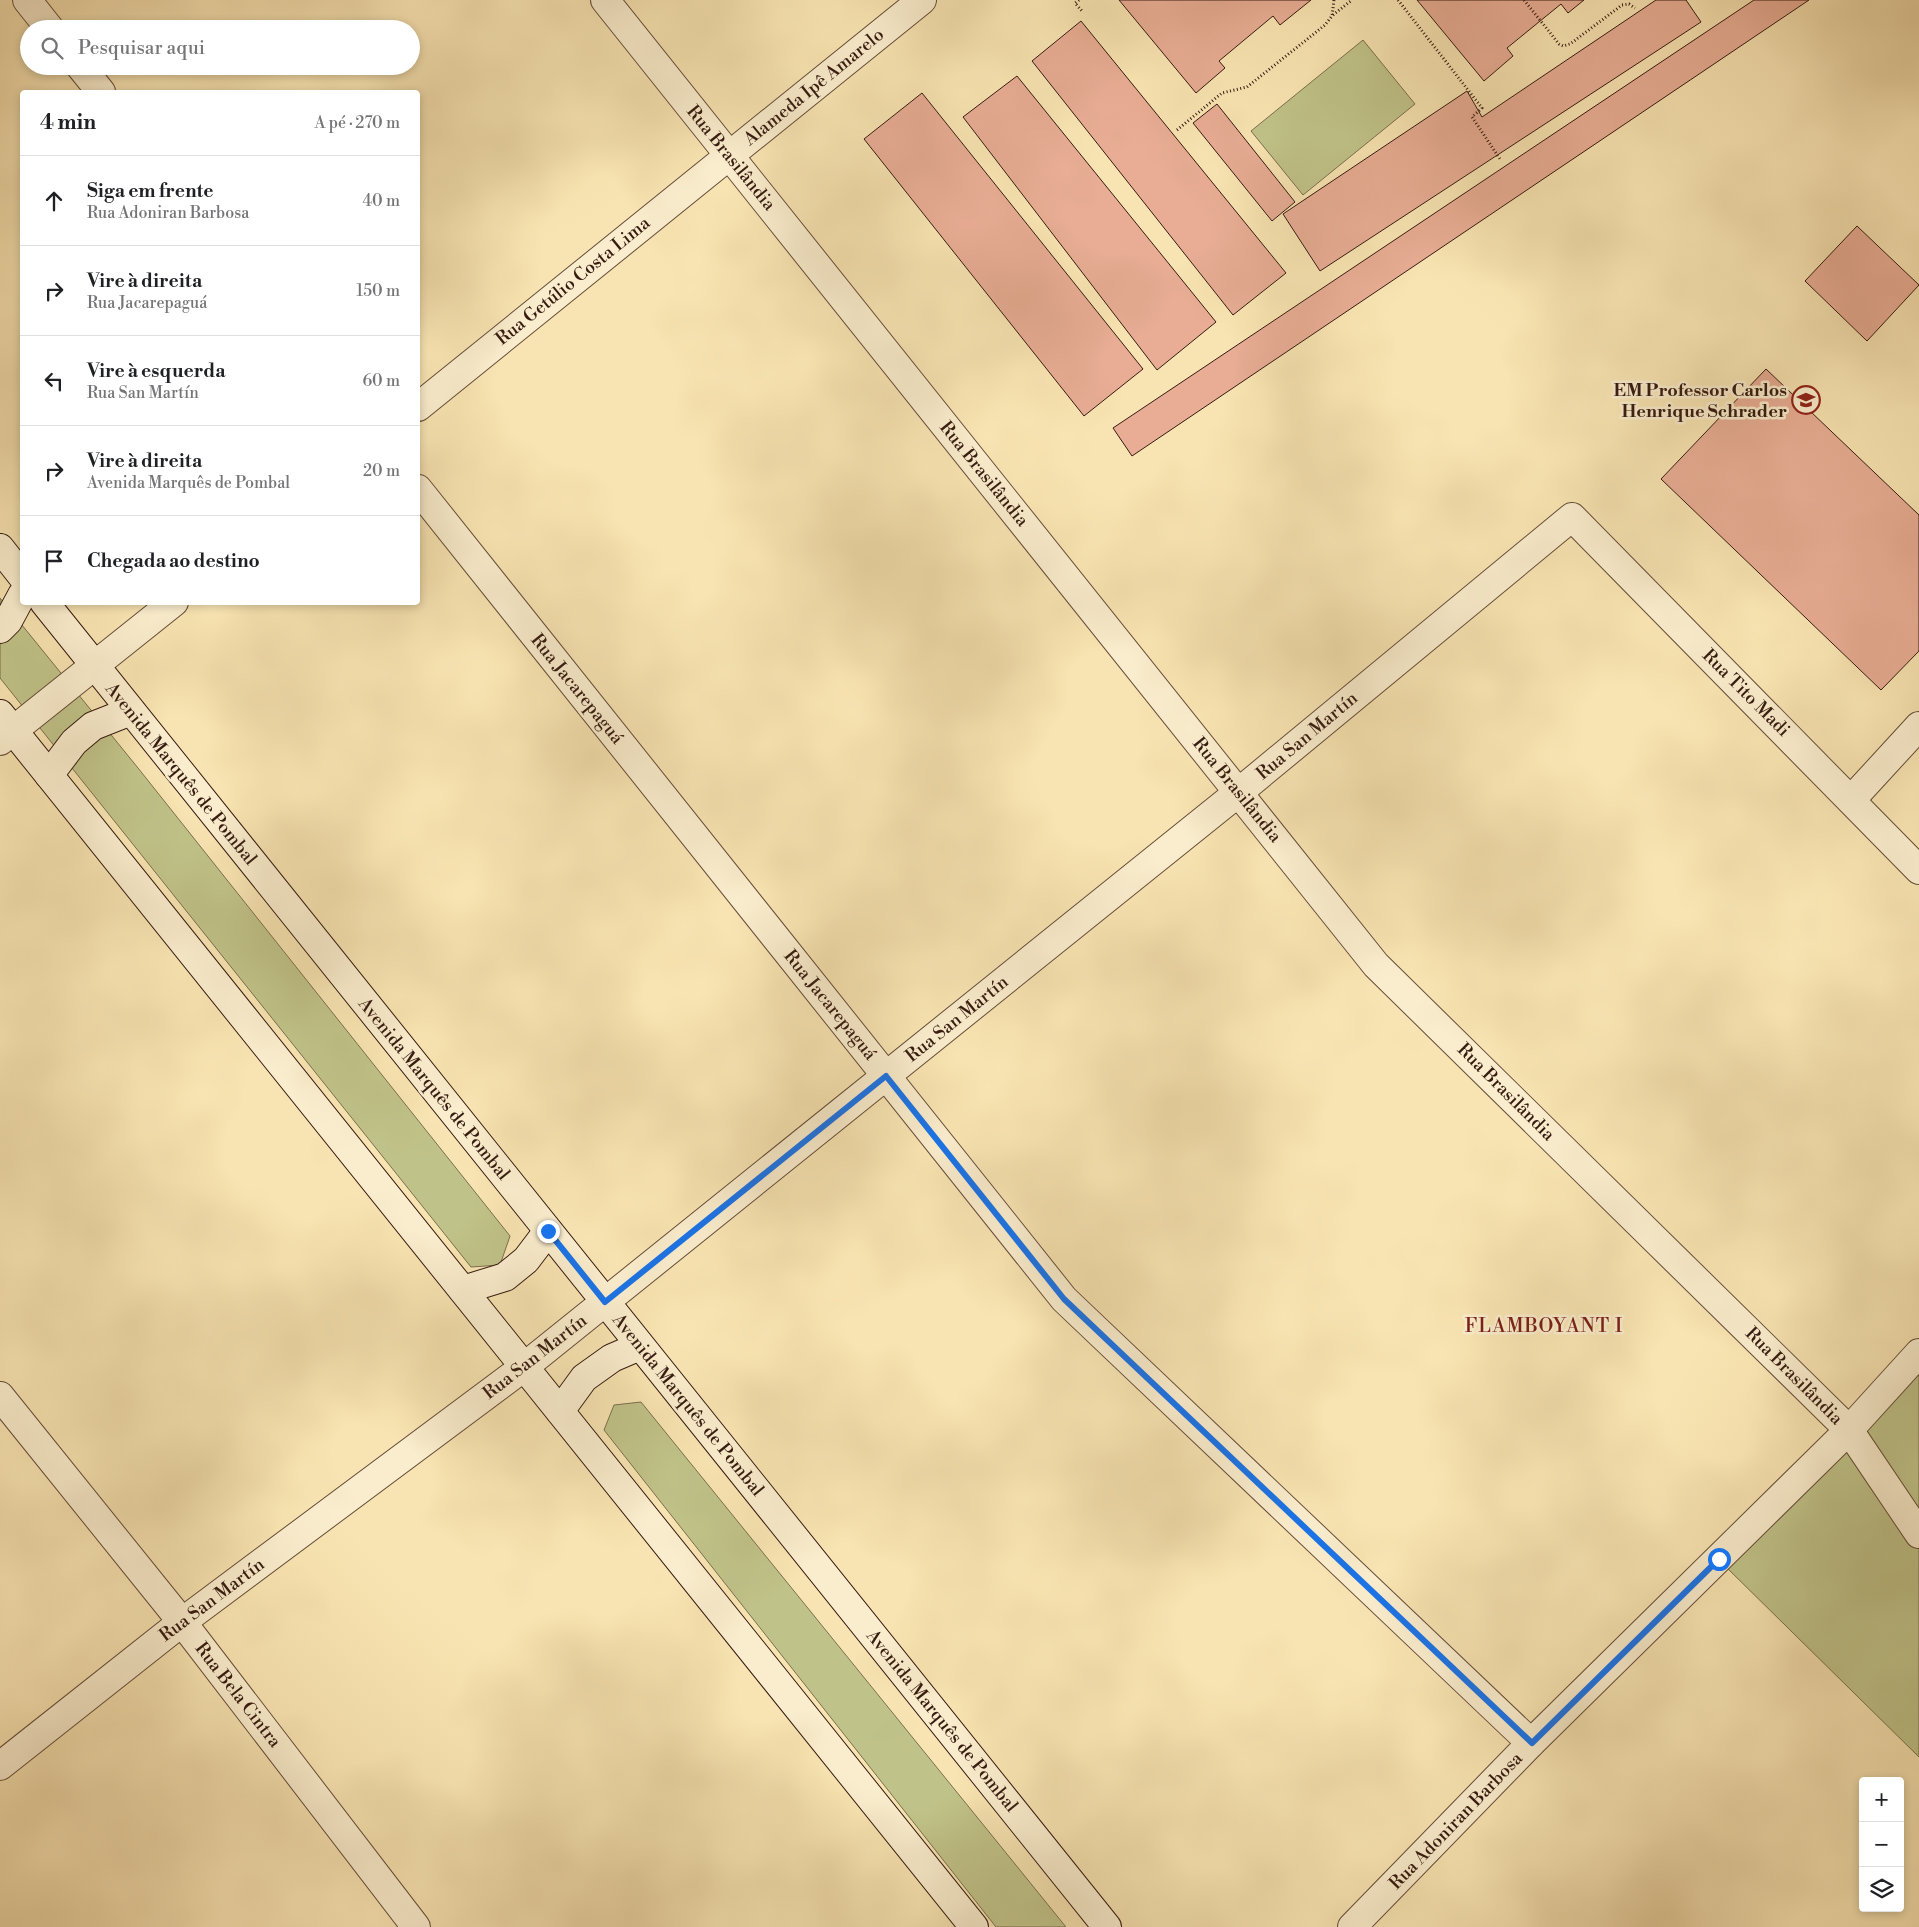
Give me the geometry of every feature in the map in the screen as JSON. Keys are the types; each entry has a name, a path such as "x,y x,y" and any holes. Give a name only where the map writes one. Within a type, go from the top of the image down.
{"street":[{"path":"27,0 43,20"},
{"name":"Rua Brasilândia","path":"605,0 1376,964 1848,1430 1919,1534"},
{"name":"Alameda Ipê Amarelo","path":"729,156 922,0"},
{"path":"87,75 99,90"},
{"name":"Rua Getúlio Costa Lima","path":"420,405 729,156"},
{"name":"Rua Jacarepaguá","path":"420,492 1064,1299 1532,1743"},
{"name":"Rua San Martín","path":"0,1766 182,1622 524,1367 1239,792 1572,517"},
{"name":"Rua Tito Madi","path":"1572,517 1919,870"},
{"path":"0,548 20,573"},
{"path":"0,629 8,621 20,599"},
{"name":"Avenida Marquês de Pombal","path":"46,605 1107,1927"},
{"path":"170,605 95,666 5,729 49,775 974,1927"},
{"path":"49,775 74,742 93,726 131,711"},
{"path":"1851,800 1919,726"},
{"path":"463,1290 505,1277 526,1260 548,1231"},
{"path":"560,1411 584,1378 612,1358 640,1346"},
{"name":"Rua Adoniran Barbosa","path":"1352,1927 1532,1743 1848,1430 1919,1352"},
{"name":"Rua Bela Cintra","path":"0,1396 182,1622 416,1927"}],"path":[{"path":"1078,0 1075,3 1082,11"},
{"path":"1332,16 1334,0"},
{"path":"1178,130 1222,93 1246,87 1326,24 1332,16 1352,0"},
{"path":"1398,0 1482,108 1472,117 1500,160"},
{"path":"1524,0 1559,44 1563,46 1570,44 1622,5 1629,4 1634,8"}],"green space":[{"path":"1363,40 1415,104 1303,195 1251,131"},
{"path":"0,598 138,768 510,1236 500,1265 471,1267 0,678"},
{"path":"1919,1360 1919,1757 1724,1565"},
{"path":"641,1402 1066,1927 996,1927 604,1430 614,1405"}],"building":[{"path":"1119,0 1311,0 1280,25 1273,16 1219,61 1225,68 1196,93"},
{"path":"1417,0 1584,0 1568,13 1561,4 1507,48 1513,56 1484,81"},
{"path":"1656,0 1686,0 1701,22 1320,271 1283,214 1467,91 1482,117"},
{"path":"1754,0 1809,0 1132,456 1113,428"},
{"path":"1081,21 1286,273 1233,315 1032,61"},
{"path":"1017,76 1216,322 1157,370 963,117"},
{"path":"922,93 1143,369 1084,416 864,139"},
{"path":"1217,104 1295,202 1272,221 1193,123"},
{"path":"1857,226 1919,285 1867,341 1805,281"},
{"path":"1766,369 1919,515 1919,651 1881,690 1661,479"}],"place":[{"name":"EM Professor Carlos Henrique Schrader","path":"1806,400"}],"district":[{"name":"FLAMBOYANT I","path":"1544,1326"}],"route":[{"path":"548,1231 605,1302 886,1076 1064,1299 1532,1743 1719,1559"}]}
